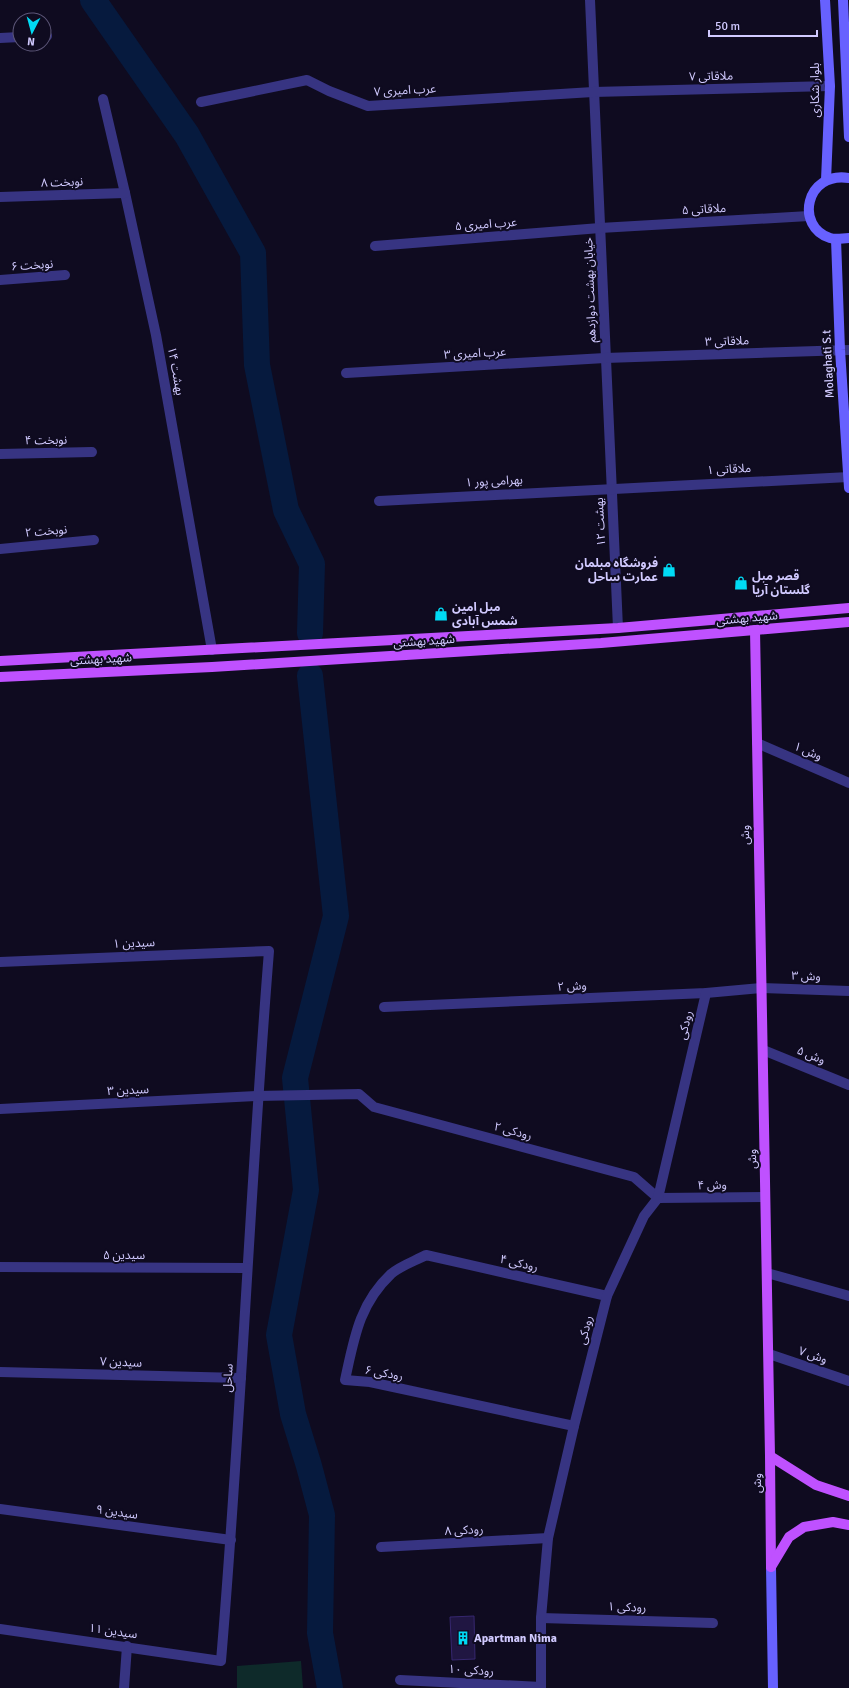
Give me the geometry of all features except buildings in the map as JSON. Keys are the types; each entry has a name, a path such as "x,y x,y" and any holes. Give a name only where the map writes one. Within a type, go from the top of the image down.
{"main road":[{"name":"بلوار شکاری","path":"825,0 830,86 826,180"},
{"path":"842,0 848,82 849,137"},
{"path":"849,178 841,177 826,180 815,190 810,198 809,216 819,232 830,238 849,238"},
{"name":"Molaghati S.t","path":"836,239 844,350 849,488"},
{"name":"شهید بهشتی","path":"0,661 618,628 849,608"},
{"name":"شهید بهشتی","path":"0,677 212,667 601,643 849,622"},
{"name":"وش","path":"755,630 773,1688"},
{"path":"770,1456 816,1485 849,1496"},
{"path":"771,1567 789,1537 804,1526 833,1522 849,1525"}],"street":[{"name":"خیابان بهشت دوازدهم","path":"590,0 611,488"},
{"path":"0,38 12,37"},
{"name":"۷ عرب امیری","path":"201,102 307,80 329,91 368,106 593,92"},
{"name":"۷ ملاقاتی","path":"593,92 830,86"},
{"name":"بهشت ۱۴","path":"103,99 156,335 212,650"},
{"name":"۸ نوبخت","path":"0,197 125,193"},
{"name":"ملاقاتی ۵","path":"600,228 809,216"},
{"name":"۵ عرب امیری","path":"375,246 600,228"},
{"name":"نوبخت ۶","path":"0,280 65,275"},
{"name":"ملاقاتی ۳","path":"605,358 844,350"},
{"name":"۳ عرب امیری","path":"346,373 605,358"},
{"name":"۴ نوبخت","path":"0,454 92,452"},
{"name":"ملاقاتی ۱","path":"611,488 849,477"},
{"name":"۱ بهرامی پور","path":"379,501 611,488"},
{"name":"۱۲ بهشت","path":"611,488 618,628"},
{"name":"۲ نوبخت","path":"0,549 94,540"},
{"name":"وش ۱","path":"757,744 849,783"},
{"name":"سیدین ۱","path":"0,962 269,951"},
{"name":"ساحل","path":"221,1661 231,1540 258,1096 269,951"},
{"name":"وش ۳","path":"761,988 849,991"},
{"name":"وش ۲","path":"384,1007 706,992 761,988"},
{"name":"رودکی","path":"541,1687 541,1618 548,1538 574,1426 607,1296 644,1216 658,1198 706,992"},
{"name":"وش ۵","path":"763,1050 849,1085"},
{"name":"سیدین ۳","path":"0,1109 258,1096 359,1094"},
{"name":"رودکی ۲","path":"359,1094 374,1107 634,1177 658,1198"},
{"name":"وش ۴","path":"658,1198 765,1197"},
{"name":"رودکی ۴","path":"426,1255 607,1296"},
{"name":"رودکی ۶","path":"426,1255 392,1273 370,1297 356,1331 345,1380 370,1382 574,1426"},
{"name":"سیدین ۵","path":"0,1267 247,1268"},
{"path":"767,1273 849,1296"},
{"name":"وش ۷","path":"768,1354 849,1381"},
{"name":"سیدین ۷","path":"0,1372 241,1378"},
{"name":"۹ سیدین","path":"0,1509 231,1540"},
{"name":"رودکی ۸","path":"381,1547 548,1538"},
{"name":"رودکی ۱","path":"541,1618 713,1623"},
{"name":"۱۱ سیدین","path":"0,1629 127,1646 221,1661"},
{"path":"124,1688 127,1646"},
{"name":"رودکی ۱۰","path":"400,1680 541,1687"}],"green space":[{"path":"301,1661 303,1688 237,1688 237,1666"}],"waterway":[{"path":"93,0 187,135 253,253 257,365 286,510 312,564 310,633"},
{"path":"310,676 336,916 295,1078 306,1190 279,1335 293,1414 322,1515 320,1633 330,1688"}],"place":[{"name":"فروشگاه مبلمان عمارت ساحل","path":"669,570"},
{"name":"قصر مبل گلستان آریا","path":"741,583"},
{"name":"مبل امین شمس آبادی","path":"441,614"},
{"name":"Apartman Nima","path":"463,1638"}]}
